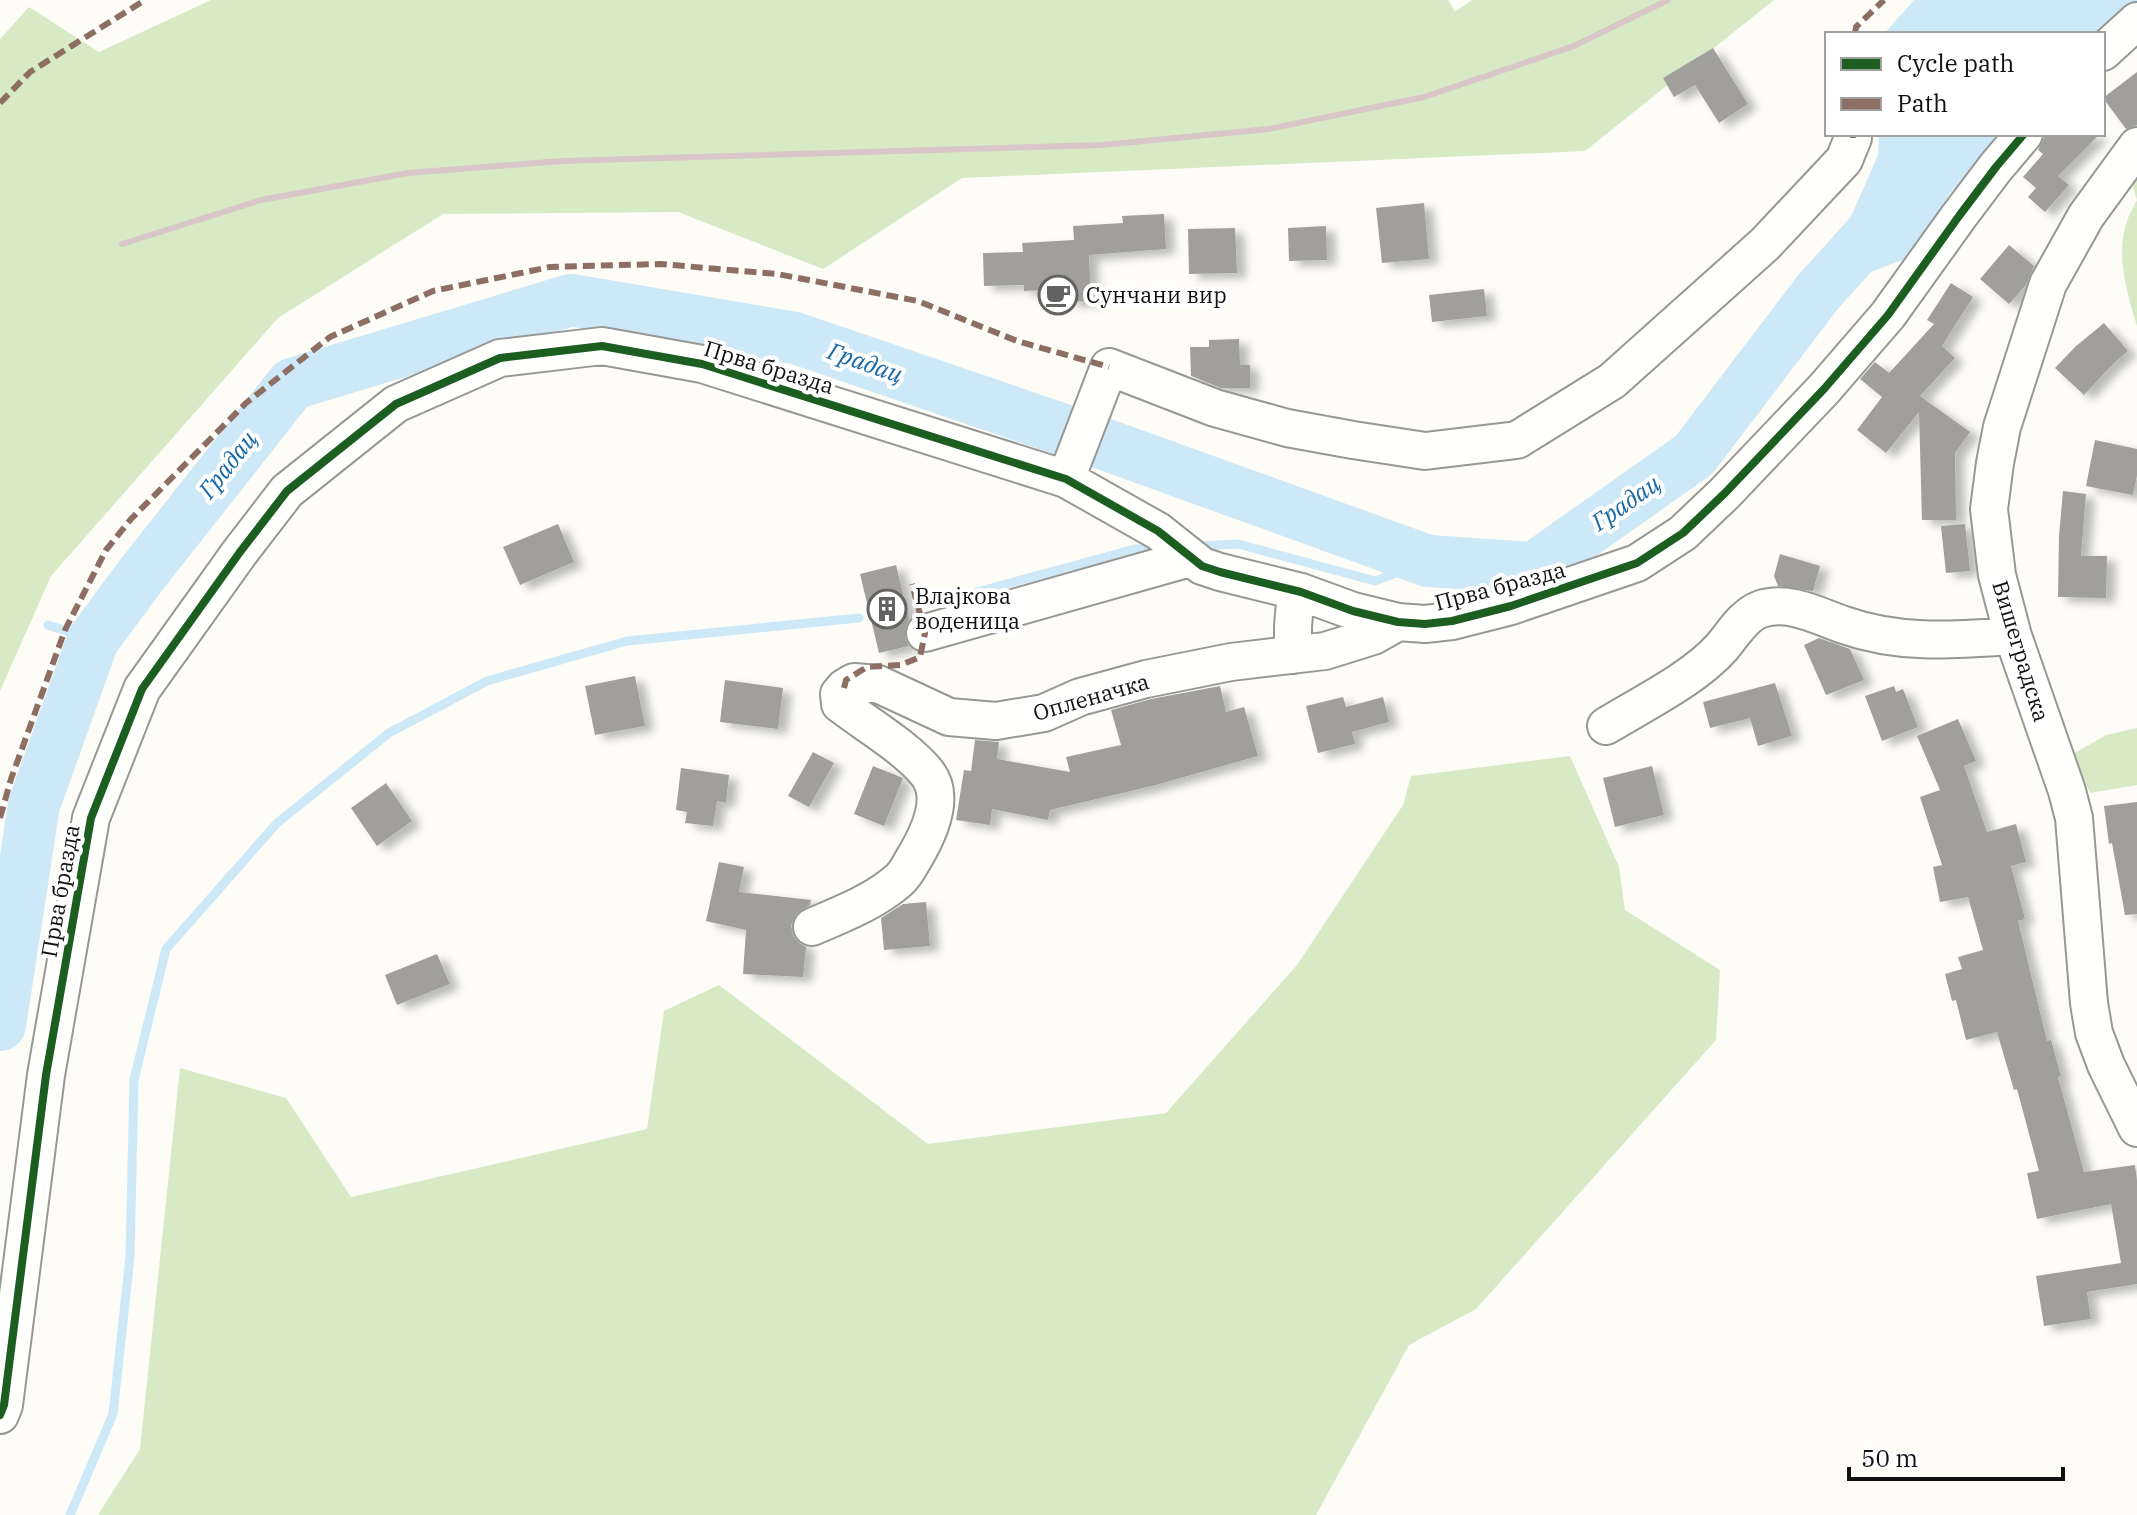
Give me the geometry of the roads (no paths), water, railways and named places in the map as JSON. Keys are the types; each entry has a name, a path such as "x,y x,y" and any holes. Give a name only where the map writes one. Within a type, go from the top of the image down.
{"street":[{"path":"2105,50 2137,21"},
{"name":"Прва бразда","path":"0,1415 4,1405 9,1287 91,818 142,689 240,552 287,491 396,404 500,358 602,346 702,364 921,438 1070,470 1158,531 1202,566 1398,622 1425,624 1452,621 1511,606 1637,563 1683,533 1833,379 1888,315 1959,216 2022,136"},
{"path":"1070,470 1109,367 1215,408 1287,428 1425,451 1517,440 1612,381 1636,360 1765,244 1844,160 1853,138"},
{"name":"Вишеградска","path":"2137,146 2086,216 2048,284 2002,427 1989,509 1997,575 2013,636 2074,818 2094,1033 2137,1128"},
{"path":"925,633 1190,558"},
{"path":"1293,655 1296,591"},
{"path":"1606,726 1703,667 1744,620 1759,609 1790,607 1894,639 1931,641 2013,636"},
{"name":"Опленачка","path":"812,927 858,908 902,878 934,818 934,786 928,774 840,704 839,694 854,682 878,684 949,717 996,721 1044,713 1080,697 1146,679 1231,662 1325,651 1373,636 1398,622"}],"water":[{"path":"1914,0 2137,0 2137,4 2105,32 1886,32"},
{"path":"1879,136 2006,136 1951,192 1905,259 1818,292 1878,155"}],"waterway":[{"name":"Градац","path":"0,1025 34,805 93,640 292,384 571,300 795,338 1093,440 1428,561 1534,568 1694,455 1818,292 1957,136"},
{"path":"1197,546 1238,544 1375,581 1428,561"},
{"path":"937,603 1135,549 1162,548"},
{"path":"70,1515 113,1414 130,1257 134,1080 166,949 277,823 389,733 487,681 627,641 859,618"},
{"path":"48,625 93,640"}],"railway":[{"path":"122,244 261,200 408,173 562,161 1102,145 1269,129 1424,97 1574,46 1668,0"}],"place":[{"name":"Сунчани вир","path":"1058,295"},
{"name":"Влајкова воденица","path":"887,609"}]}
